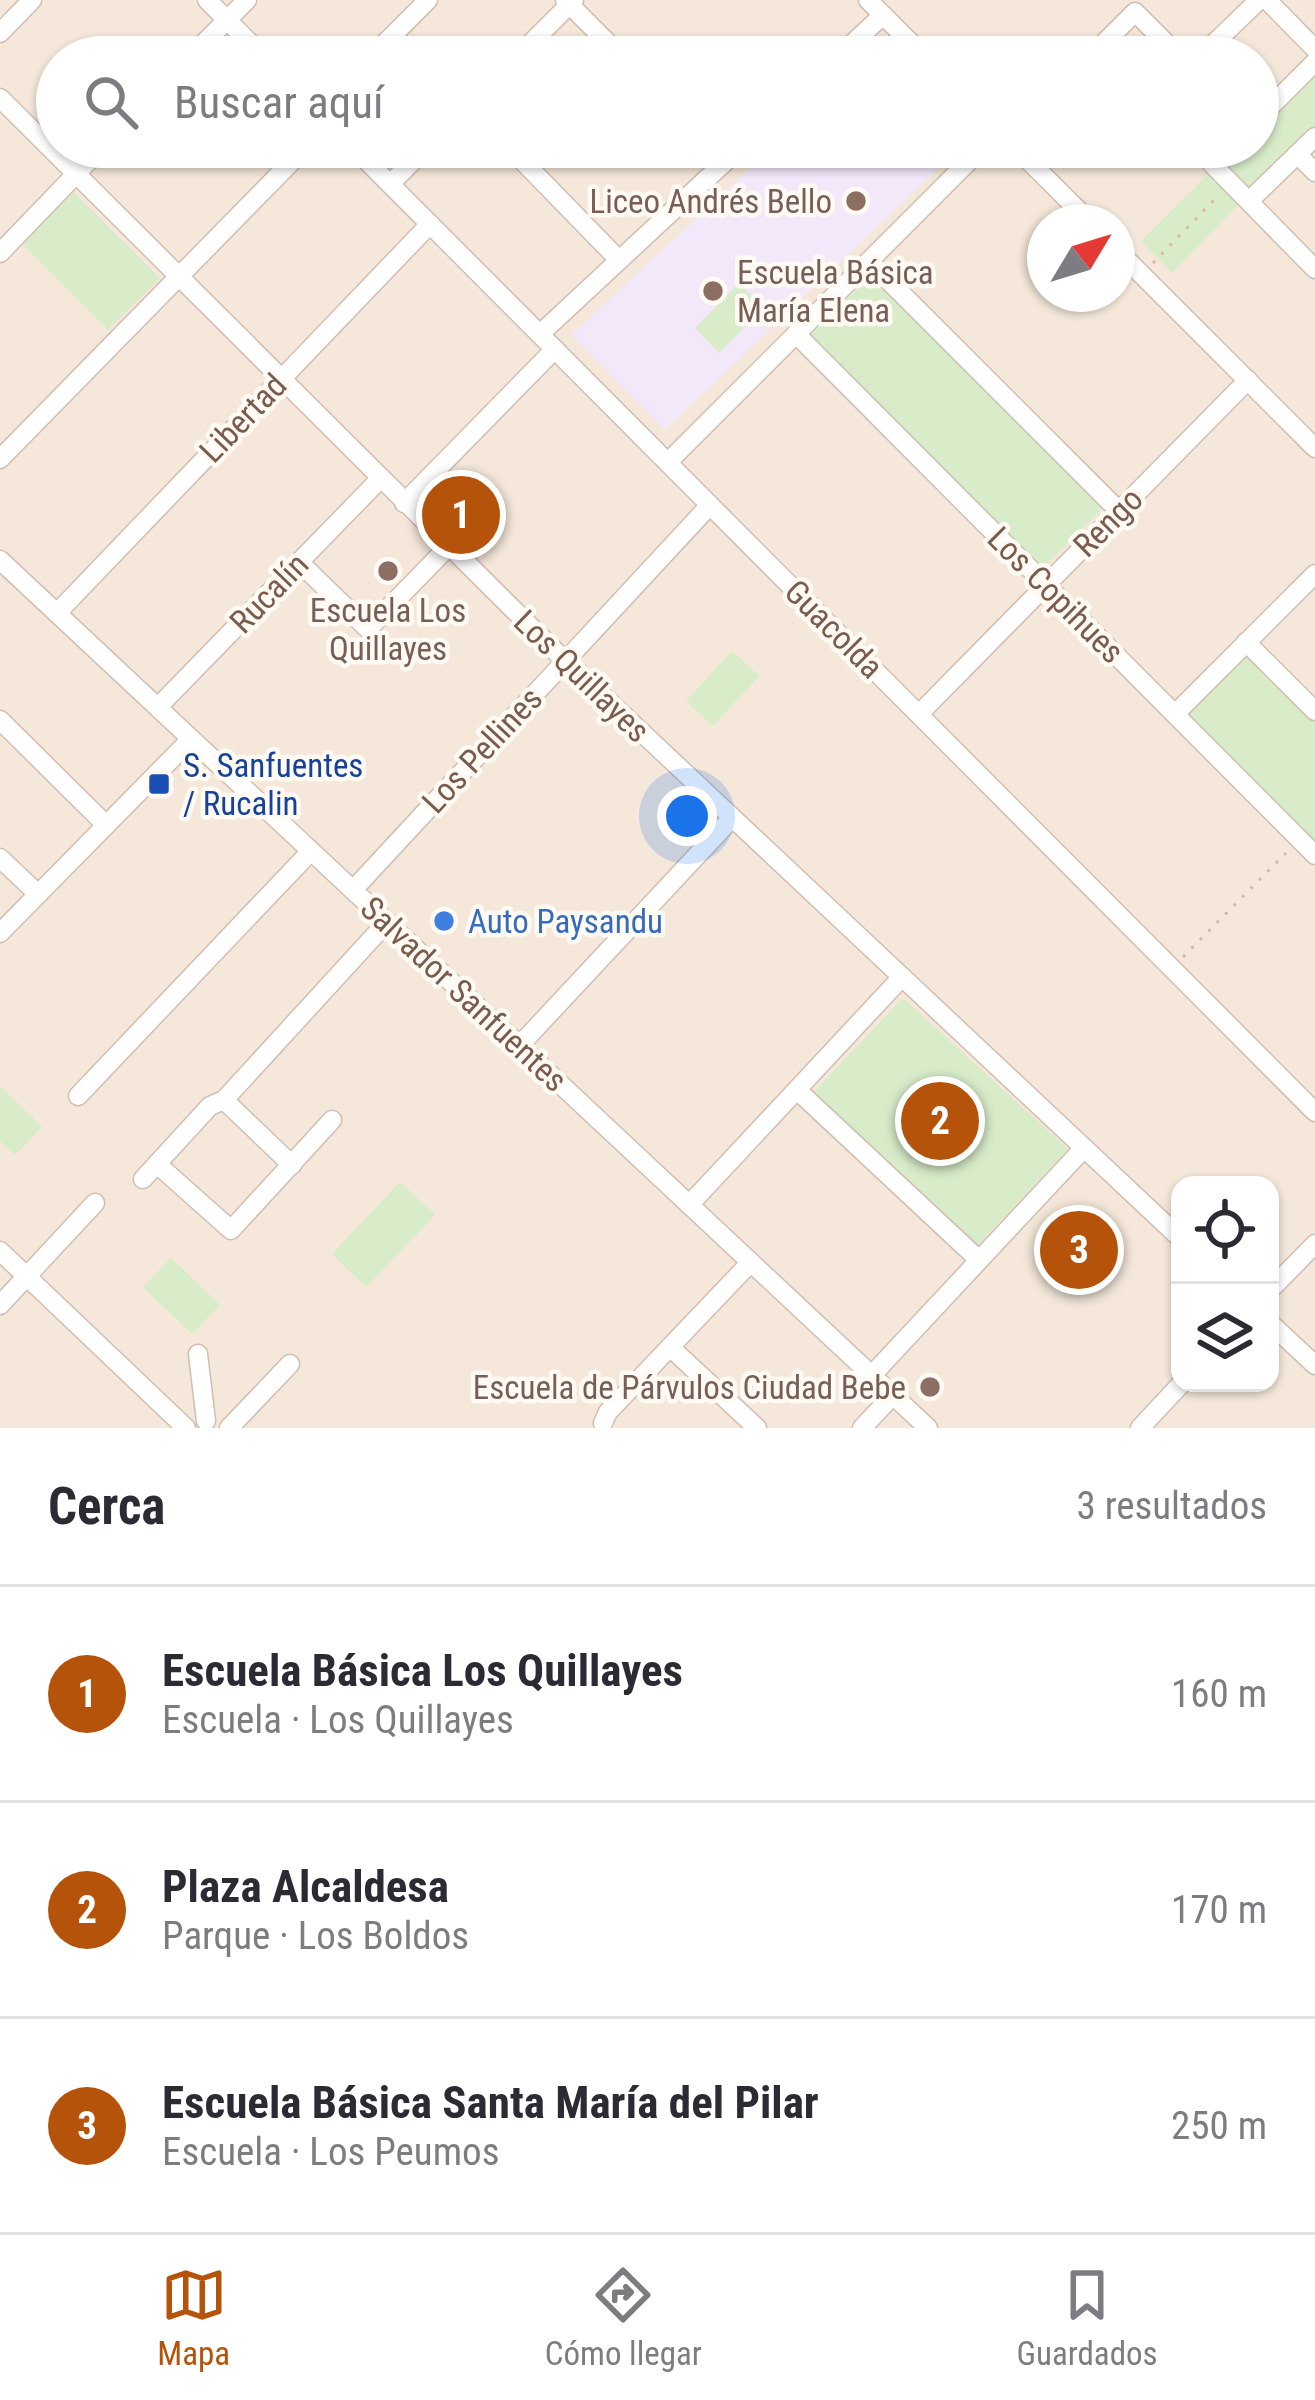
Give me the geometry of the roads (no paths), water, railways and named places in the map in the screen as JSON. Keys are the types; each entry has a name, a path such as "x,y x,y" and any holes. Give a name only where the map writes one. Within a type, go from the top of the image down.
{"street":[{"path":"0,33 32,0"},
{"path":"207,0 243,36"},
{"path":"211,36 247,0"},
{"path":"392,36 428,0"},
{"path":"868,0 904,36"},
{"path":"1223,36 1263,0 1315,49"},
{"path":"536,36 569,1 602,36"},
{"path":"1111,36 1136,11 1160,36"},
{"path":"860,36 883,15"},
{"path":"1279,98 1315,62"},
{"name":"Los Quillayes","path":"0,98 36,134"},
{"path":"1249,201 1315,137"},
{"path":"1297,154 1315,172"},
{"name":"Los Quillayes","path":"71,168 565,661 1171,1230"},
{"path":"0,254 81,168"},
{"path":"0,459 285,168"},
{"name":"Guacolda","path":"374,168 1315,1112"},
{"path":"390,184 406,168"},
{"path":"530,168 620,260"},
{"path":"540,334 710,168"},
{"path":"668,462 962,168"},
{"path":"1036,168 1072,204"},
{"path":"1216,168 1315,269"},
{"name":"Libertad","path":"56,613 430,224"},
{"path":"869,261 1119,511"},
{"path":"1135,267 1315,448"},
{"name":"Los Copihues","path":"796,334 1315,855"},
{"path":"404,502 555,349"},
{"name":"Rengo","path":"919,714 1248,380"},
{"name":"Rucalín","path":"158,707 380,478"},
{"name":"Los Pellines","path":"353,890 710,505"},
{"path":"298,562 368,629 448,547"},
{"name":"Salvador Sanfuentes","path":"0,560 928,1428"},
{"path":"1175,714 1315,574"},
{"path":"1246,642 1315,711"},
{"path":"0,720 106,825"},
{"path":"0,933 191,739"},
{"path":"519,1046 732,818"},
{"path":"78,1096 311,851"},
{"path":"0,857 38,894"},
{"path":"332,1120 231,1230 150,1171 210,1106 224,1100 387,922"},
{"path":"689,1205 902,977"},
{"path":"797,1090 979,1260"},
{"path":"224,1100 292,1165"},
{"path":"872,1376 1084,1148"},
{"path":"0,1305 95,1203"},
{"path":"1276,1284 1315,1244"},
{"path":"0,1251 208,1427"},
{"path":"599,1426 751,1262"},
{"path":"1279,1331 1315,1365"},
{"path":"670,1347 757,1428"},
{"path":"198,1354 208,1427"},
{"path":"208,1427 290,1364"},
{"path":"1140,1428 1174,1392"},
{"path":"862,1428 893,1395"}],"place":[{"name":"Liceo Andrés Bello","path":"856,201"},
{"name":"Escuela Básica María Elena","path":"713,291"},
{"name":"Escuela Básica Los Quillayes","path":"461,515"},
{"name":"Escuela Los Quillayes","path":"388,571"},
{"name":"S. Sanfuentes / Rucalin","path":"159,784"},
{"name":"Auto Paysandu","path":"444,921"},
{"name":"Plaza Alcaldesa","path":"940,1121"},
{"name":"Escuela Básica Santa María del Pilar","path":"1079,1250"},
{"name":"Escuela de Párvulos Ciudad Bebe","path":"930,1387"}]}
